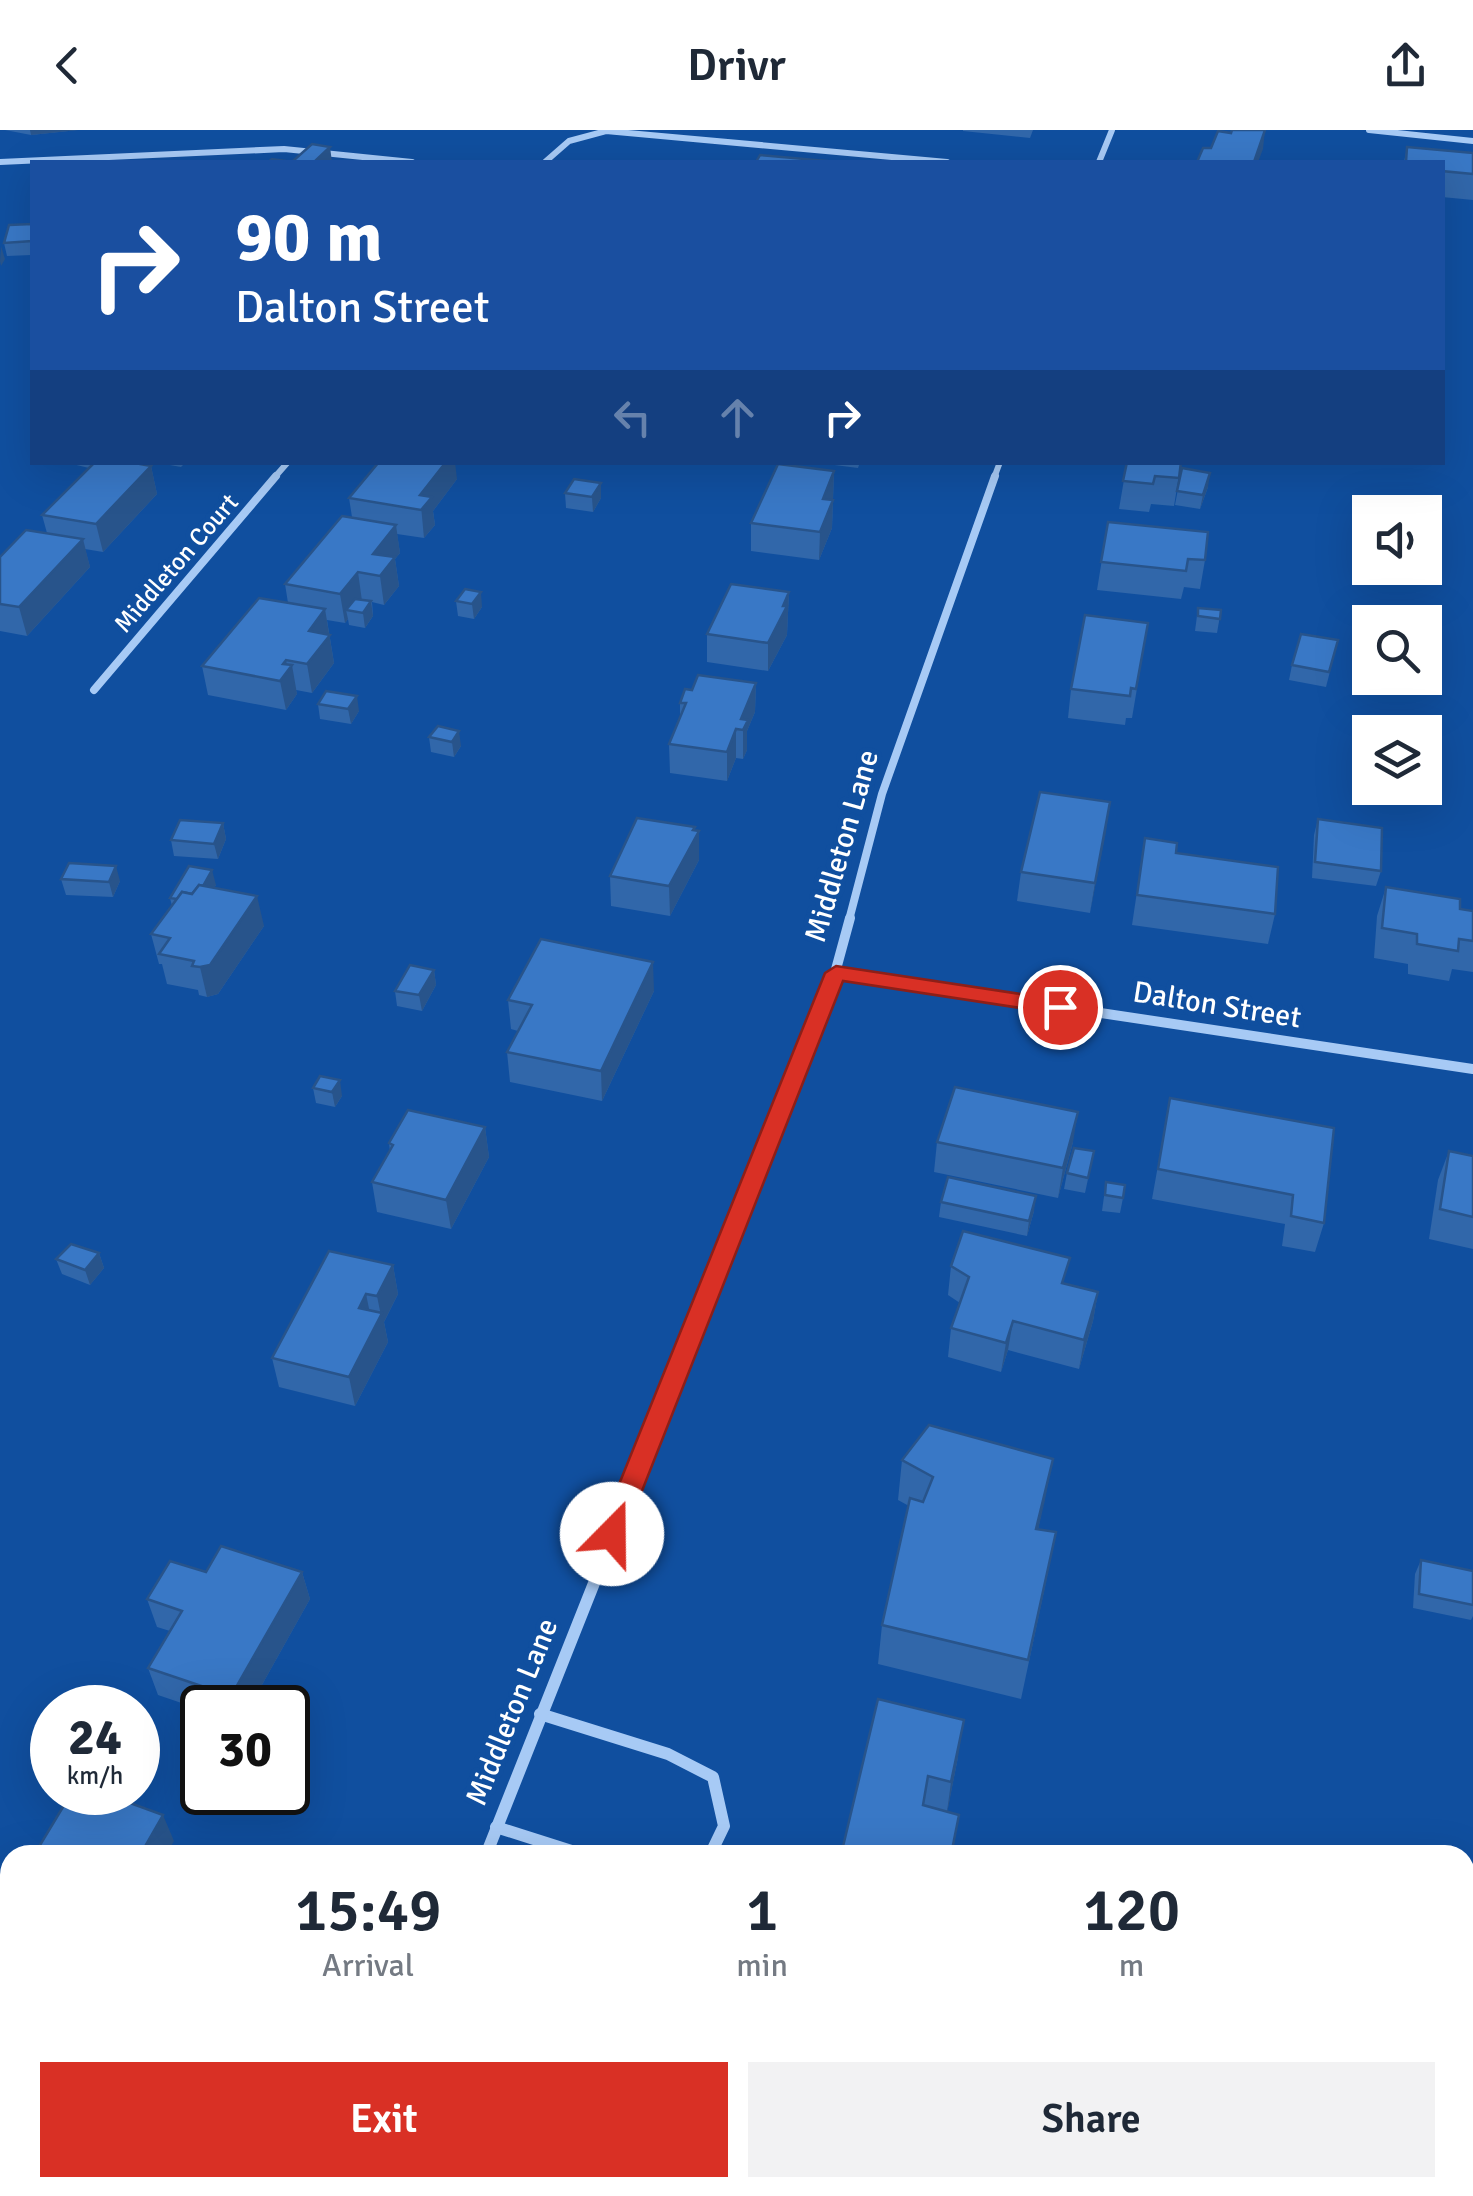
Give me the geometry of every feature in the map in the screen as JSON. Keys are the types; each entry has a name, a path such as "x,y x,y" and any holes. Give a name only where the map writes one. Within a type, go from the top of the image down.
{"street":[{"path":"1100,160 1112,130"},
{"path":"1369,130 1473,141"},
{"path":"547,160 569,142 606,131 926,160"},
{"path":"44,160 284,149 392,160"},
{"path":"0,162 30,161"},
{"name":"Middleton Court","path":"94,690 285,465"},
{"name":"Middleton Lane","path":"490,1845 836,973 882,794 999,465"},
{"name":"Dalton Street","path":"836,973 1473,1069"},
{"path":"540,1714 668,1754 714,1777 724,1826 715,1845"},
{"path":"496,1827 553,1845"}],"building":[{"path":"1265,130 1255,160 1198,160 1203,148 1211,148 1218,131"},
{"path":"312,144 330,147 316,160 294,160"},
{"path":"1407,147 1473,153 1473,174 1445,171 1445,160 1406,160"},
{"path":"760,155 816,160 757,160"},
{"path":"30,224 30,241 4,243 9,225"},
{"path":"92,465 151,466 96,524 42,515"},
{"path":"376,465 444,465 420,495 432,497 421,510 349,498"},
{"path":"778,465 834,471 823,499 833,500 820,532 751,523"},
{"path":"1126,465 1181,465 1179,478 1155,476 1153,484 1123,481"},
{"path":"1182,468 1210,473 1203,495 1177,491"},
{"path":"574,479 601,483 592,497 565,493"},
{"path":"342,516 396,525 373,554 395,557 380,576 358,572 340,594 285,584"},
{"path":"1108,522 1208,532 1205,560 1188,559 1186,571 1101,562"},
{"path":"26,530 83,539 19,607 0,604 0,557"},
{"path":"731,584 789,592 783,606 787,606 768,643 707,634"},
{"path":"465,589 481,592 472,604 456,601"},
{"path":"259,598 325,609 309,631 330,635 307,664 286,660 283,664 292,665 280,681 202,666"},
{"path":"355,599 371,601 363,613 346,610"},
{"path":"1198,608 1221,610 1220,619 1198,616"},
{"path":"1085,615 1148,623 1136,689 1131,688 1130,696 1071,689"},
{"path":"1301,634 1338,640 1329,672 1292,665"},
{"path":"698,675 756,683 741,719 748,720 743,730 736,729 727,752 669,744 686,703 680,703 685,689 692,690"},
{"path":"326,691 357,696 348,709 318,704"},
{"path":"438,726 459,731 452,742 429,737"},
{"path":"1040,792 1110,802 1095,883 1021,872"},
{"path":"637,818 695,827 693,830 699,831 669,886 610,876"},
{"path":"1318,819 1382,828 1381,871 1315,862"},
{"path":"180,820 223,823 214,844 171,840"},
{"path":"1145,838 1177,843 1176,853 1278,867 1275,914 1137,895"},
{"path":"69,863 116,866 109,882 61,879"},
{"path":"189,866 212,870 203,886 199,885 192,894 182,892 177,899 170,898"},
{"path":"199,885 257,896 210,965 200,967 192,966 194,961 159,954 170,938 151,934 182,892 192,894"},
{"path":"1386,887 1460,899 1460,909 1473,911 1473,941 1459,939 1458,951 1417,944 1417,934 1382,928"},
{"path":"541,939 653,962 601,1071 507,1052 532,1005 508,1000"},
{"path":"410,965 434,970 419,995 395,991"},
{"path":"320,1076 340,1080 332,1092 313,1088"},
{"path":"955,1087 1078,1112 1063,1168 937,1142"},
{"path":"1170,1098 1334,1128 1324,1223 1291,1216 1293,1195 1158,1169"},
{"path":"408,1110 485,1127 446,1200 372,1182"},
{"path":"1074,1148 1094,1151 1088,1178 1067,1173"},
{"path":"1449,1151 1473,1156 1473,1217 1440,1209"},
{"path":"948,1177 1036,1196 1029,1221 941,1202"},
{"path":"1106,1182 1125,1185 1123,1198 1105,1195"},
{"path":"963,1231 1070,1258 1062,1283 1098,1292 1084,1340 1013,1321 1006,1343 951,1328 969,1277 951,1266"},
{"path":"71,1244 99,1253 85,1270 56,1259"},
{"path":"329,1251 393,1265 377,1296 366,1294 359,1308 382,1313 349,1377 272,1358"},
{"path":"929,1425 1053,1459 1036,1529 1056,1532 1028,1660 882,1625 910,1498 923,1502 933,1477 902,1460"},
{"path":"221,1546 302,1572 237,1685 198,1685 148,1668 182,1611 147,1599 170,1561 206,1572"},
{"path":"1421,1560 1473,1571 1473,1605 1419,1594"},
{"path":"878,1699 964,1720 951,1782 928,1776 923,1805 959,1815 953,1845 843,1845"},
{"path":"58,1815 163,1815 146,1845 40,1845"}],"route":[{"path":"612,1534 836,973 1060,1007"}]}
